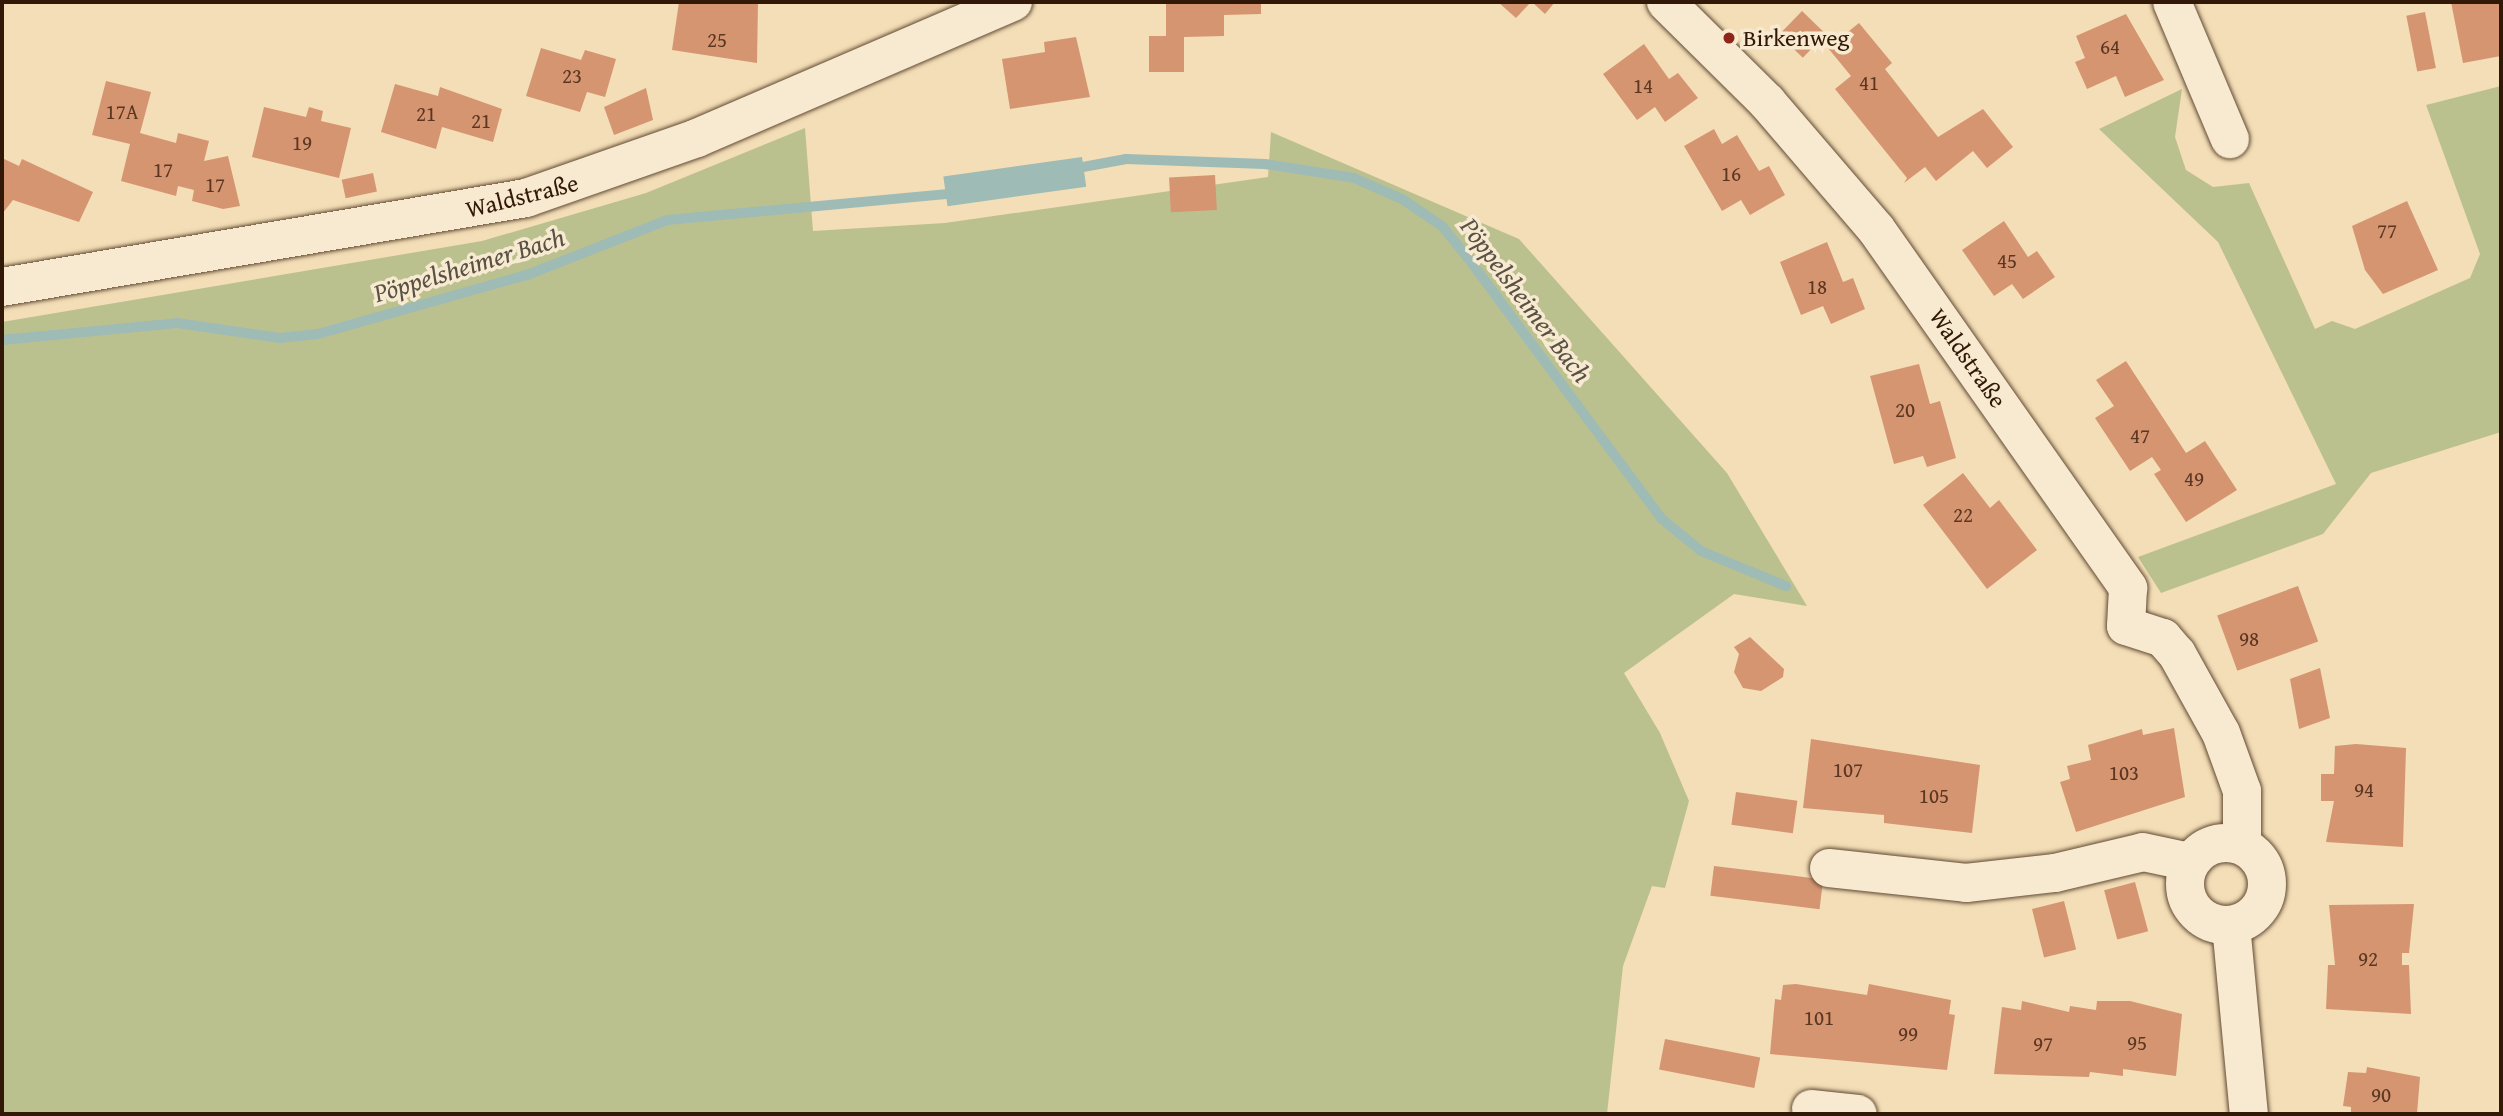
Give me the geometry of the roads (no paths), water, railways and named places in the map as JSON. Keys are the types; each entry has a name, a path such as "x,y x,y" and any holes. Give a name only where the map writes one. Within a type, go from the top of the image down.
{"street":[{"name":"Waldstraße","path":"2,286 526,198 697,138 1013,2"},
{"name":"Waldstraße","path":"1666,2 1768,102 1876,229 2128,588 2126,626 2170,646 2221,733 2242,791 2242,845"},
{"path":"2172,2 2230,139"},
{"path":"2213,844 2242,845 2262,863 2267,882 2258,911 2231,925 2209,921 2191,907 2185,892 2190,862 2213,844"},
{"path":"1829,868 1966,883 2055,873 2143,852 2190,862"},
{"path":"2231,925 2249,1114"},
{"path":"1811,1109 1858,1114"}],"water":[{"path":"1082,157 1086,187 948,206 943,176"}],"waterway":[{"name":"Pöppelsheimer Bach","path":"1083,167 1126,159 1265,164 1354,178 1402,199 1442,226 1662,519 1701,551 1786,586"},
{"name":"Pöppelsheimer Bach","path":"2,340 177,323 280,338 318,334 527,275 667,220 946,194"}],"place":[{"name":"Birkenweg","path":"1729,38"}]}
